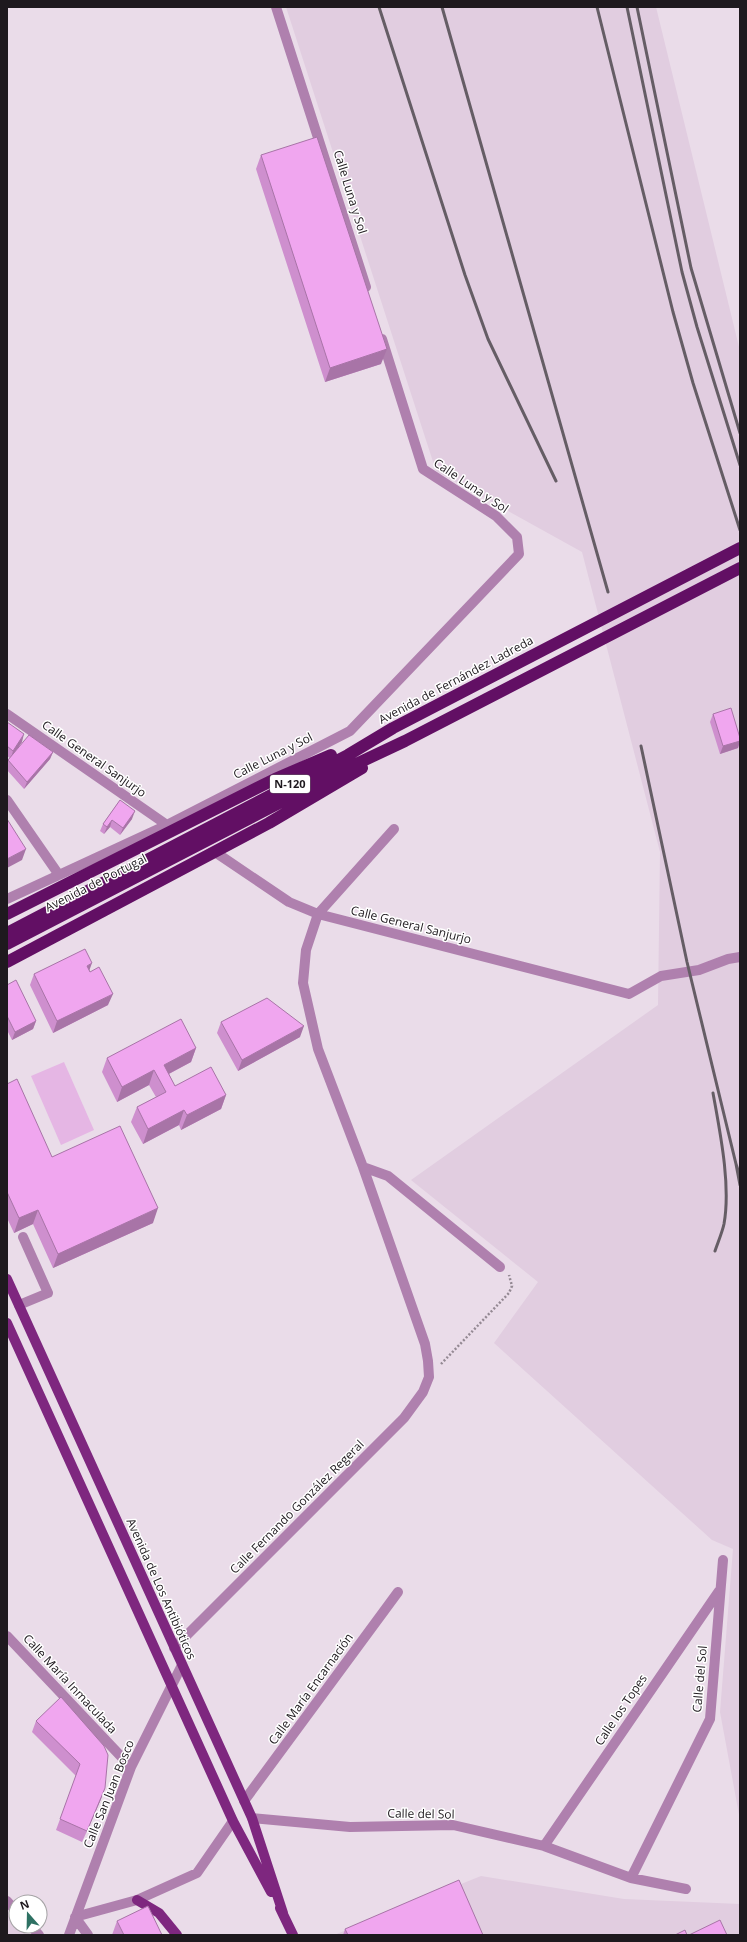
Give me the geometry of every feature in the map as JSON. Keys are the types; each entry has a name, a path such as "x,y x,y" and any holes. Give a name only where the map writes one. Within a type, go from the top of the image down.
{"highway":[{"name":"Avenida de Fernández Ladreda","path":"186,839 348,755 393,728 740,548"},
{"name":"N-120","path":"405,741 740,568"},
{"path":"7,914 275,779 393,728"},
{"path":"7,962 159,880 215,852 330,788 405,741"},
{"name":"Avenida de Portugal","path":"7,944 335,774 405,741"},
{"name":"Avenida de Portugal","path":"7,933 186,839"}],"main road":[{"name":"Avenida de Los Antibióticos","path":"7,1279 252,1818 283,1913"},
{"name":"Avenida de Los Antibióticos","path":"7,1323 233,1821 283,1913 293,1935"},
{"path":"137,1900 159,1913 177,1935"}],"street":[{"name":"Calle Luna y Sol","path":"276,7 368,294"},
{"name":"Calle Luna y Sol","path":"167,825 350,731 519,554 517,537 496,516 423,469 380,332"},
{"name":"Calle General Sanjurjo","path":"7,714 167,825"},
{"path":"7,800 59,875"},
{"path":"7,899 167,825"},
{"name":"Calle Fernando González Regeral","path":"174,1648 404,1418 423,1392 429,1377 428,1360 418,1322 363,1167 318,1049 303,983 306,950 318,914 394,829"},
{"name":"Calle General Sanjurjo","path":"215,852 289,902 318,914 629,994 662,976 699,970 740,957"},
{"path":"84,863 116,860"},
{"path":"363,1167 388,1176 500,1267"},
{"path":"19,1305 48,1293 23,1237"},
{"name":"Calle del Sol","path":"631,1878 710,1719 723,1560"},
{"name":"Calle los Topes","path":"544,1846 720,1589"},
{"name":"Calle María Encarnación","path":"244,1801 398,1592"},
{"name":"Calle María Inmaculada","path":"7,1636 131,1767"},
{"name":"Calle San Juan Bosco","path":"69,1935 131,1767 182,1665"},
{"name":"Calle del Sol","path":"252,1818 350,1827 453,1825 544,1846 631,1878 686,1889"},
{"path":"88,1935 75,1917 137,1900 197,1873 233,1821"}],"path":[{"path":"429,1377 509,1293 512,1286 511,1278 500,1267"}],"shaded area":[{"path":"286,7 656,7 740,351 740,1820 720,1712 733,1549 712,1540 494,1343 538,1282 411,1180 658,1005 660,852 582,552 436,471"},
{"path":"64,1062 94,1130 61,1145 31,1076"},
{"path":"481,1876 624,1899 740,1904 740,1935 334,1935"},
{"path":"7,1914 8,1934 27,1935 7,1935"}],"building":[{"path":"317,137 387,349 330,368 261,155"},
{"path":"731,708 740,741 723,746 713,714"},
{"path":"7,722 24,734 13,751 7,746"},
{"path":"29,735 53,752 27,782 8,760"},
{"path":"120,800 135,811 123,828 112,820 107,827 103,824"},
{"path":"7,819 26,849 7,859"},
{"path":"85,949 92,963 87,966 90,972 99,967 113,994 57,1021 34,974"},
{"path":"16,980 36,1021 15,1032 7,1016 7,985"},
{"path":"267,998 304,1026 242,1060 221,1022"},
{"path":"181,1019 196,1048 164,1065 175,1086 211,1067 226,1095 187,1115 184,1110 148,1129 137,1107 166,1092 154,1070 122,1087 107,1058"},
{"path":"17,1079 52,1157 120,1126 158,1208 58,1254 38,1210 19,1218 7,1192 7,1084"},
{"path":"61,1697 104,1746 108,1755 105,1788 87,1831 60,1819 80,1764 36,1721"},
{"path":"459,1880 483,1935 348,1935 345,1929"},
{"path":"148,1906 162,1935 124,1935 117,1921"},
{"path":"720,1920 727,1935 689,1935"},
{"path":"685,1930 687,1935 675,1935"}],"railway":[{"path":"379,7 465,275 488,339 556,481"},
{"path":"442,7 608,592"},
{"path":"597,7 673,312 693,383 740,530"},
{"path":"627,7 682,272 697,327 740,465"},
{"path":"637,7 691,268 740,433"},
{"path":"641,746 687,962 736,1164"},
{"path":"713,1093 724,1158 726,1193 724,1224 715,1251"},
{"path":"740,1176 736,1164 740,1185"}]}
